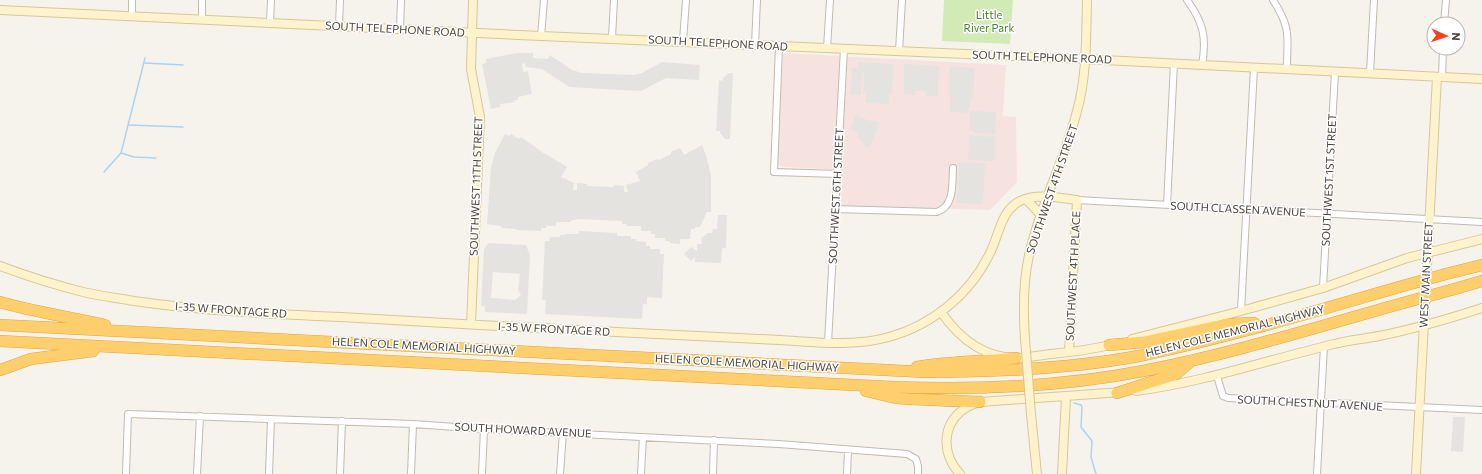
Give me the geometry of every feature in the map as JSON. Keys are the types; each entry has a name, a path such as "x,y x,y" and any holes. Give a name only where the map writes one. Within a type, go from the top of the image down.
{"highway":[{"name":"HELEN COLE MEMORIAL HIGHWAY","path":"0,325 938,372 1008,371 1084,364 1138,356 1196,343 1277,322 1482,264"},
{"name":"HELEN COLE MEMORIAL HIGHWAY","path":"0,341 836,384 924,388 1008,387 1086,380 1141,372 1191,361 1482,281"},
{"path":"0,302 33,311 73,317 131,332"},
{"path":"1109,345 1145,342 1229,324 1277,322"},
{"path":"0,370 42,357 126,347"},
{"path":"897,370 938,363 993,361 1016,358"},
{"path":"1117,393 1176,374 1191,361"},
{"path":"836,384 896,398 980,402"}],"main road":[{"name":"SOUTHWEST 11TH STREET","path":"471,324 480,117 470,69 473,0"},
{"name":"SOUTHWEST 4TH STREET","path":"1037,474 1025,339 1024,316 1026,278 1030,253 1041,215 1069,142 1075,121 1082,85 1087,0"},
{"name":"SOUTH TELEPHONE ROAD","path":"0,10 471,33 1174,63 1482,79"},
{"name":"WEST MAIN STREET","path":"1416,474 1429,220 1439,77"},
{"name":"I-35 W FRONTAGE RD","path":"0,266 83,292 186,308 856,343 891,336 920,325 941,312 962,292 982,268 992,250 1004,217 1008,212 1016,204 1026,199 1047,197"},
{"name":"SOUTH CLASSEN AVENUE","path":"1047,197 1077,200"},
{"path":"1026,199 1041,215"},
{"name":"SOUTHWEST 4TH PLACE","path":"1068,352 1077,200"},
{"path":"941,312 956,332 974,346 990,353 1016,358 1068,352 1109,345 1241,311 1344,282 1386,265 1428,252 1482,239"},
{"path":"960,474 952,464 947,453 946,440 948,429 960,412 980,402 1117,393 1172,386 1217,376 1336,343 1378,337 1424,326 1482,308"},
{"path":"1062,474 1066,397"}],"street":[{"path":"132,0 132,16"},
{"path":"202,0 202,20"},
{"path":"270,23 271,0"},
{"path":"339,26 340,0"},
{"path":"400,29 401,0"},
{"path":"541,36 544,0"},
{"path":"612,38 614,0"},
{"path":"684,42 686,0"},
{"path":"755,45 757,0"},
{"path":"827,48 830,0"},
{"path":"899,51 902,0"},
{"path":"1187,0 1199,18 1203,31 1205,46 1202,65"},
{"path":"1274,0 1283,16 1287,28 1287,69"},
{"path":"1370,74 1374,0"},
{"path":"1445,16 1446,0"},
{"path":"779,46 774,172 838,174"},
{"name":"SOUTHWEST 6TH STREET","path":"828,342 844,49"},
{"name":"WEST MAIN STREET","path":"1439,77 1442,56"},
{"path":"1167,205 1174,63"},
{"path":"1241,311 1254,68"},
{"name":"SOUTHWEST 1ST STREET","path":"1323,288 1335,72"},
{"path":"835,209 933,212 943,209 947,206 952,195 953,168"},
{"name":"SOUTH CLASSEN AVENUE","path":"1077,200 1482,222"},
{"path":"1317,474 1324,346"},
{"name":"SOUTH CHESTNUT AVENUE","path":"1217,376 1222,394 1225,398 1482,410"},
{"name":"SOUTH HOWARD AVENUE","path":"126,474 128,414 413,424 484,429 714,440 907,454 916,459 918,474"},
{"path":"198,474 200,416"},
{"path":"269,474 271,419"},
{"path":"340,474 342,421"},
{"path":"411,474 413,424"},
{"path":"482,474 484,429"},
{"path":"560,474 563,432"},
{"path":"641,474 643,437"},
{"path":"712,474 714,440"},
{"path":"847,474 848,450"}],"shaded area":[{"path":"517,53 533,53 533,58 548,59 550,55 572,70 582,73 634,75 642,73 662,62 700,65 699,80 666,78 641,91 569,87 542,69 526,67 525,63 522,64 523,72 528,71 532,94 518,97 518,100 514,100 515,102 500,104 500,107 491,109 482,64 486,63 486,59"},
{"path":"783,53 1006,65 1003,116 1016,117 1017,182 990,210 841,206 842,170 783,167 777,164"},
{"path":"858,62 894,64 892,94 889,94 889,104 865,103 866,93 863,93 864,73 862,73 861,95 850,95 852,68 858,68"},
{"path":"904,64 939,66 937,96 926,96 926,91 915,91 915,95 904,94"},
{"path":"950,66 975,68 973,98 971,98 968,113 950,112"},
{"path":"729,73 733,73 730,139 725,139 720,131 716,131 719,80 723,81 723,78"},
{"path":"970,111 996,112 995,134 973,133 973,131 969,131"},
{"path":"856,115 870,121 877,121 880,123 869,148 857,138 859,133 850,129"},
{"path":"505,134 509,136 511,134 519,139 521,137 567,167 561,177 574,183 573,190 577,190 577,183 587,184 587,186 624,186 624,192 628,192 626,185 640,181 636,172 648,165 648,163 657,159 659,160 680,148 684,155 702,145 711,176 711,212 707,212 700,227 691,229 690,239 680,239 680,244 665,241 665,238 655,238 655,234 651,234 651,231 641,231 641,226 627,226 626,224 622,224 622,221 576,219 571,220 571,222 556,222 556,226 546,226 546,228 541,228 541,231 516,230 487,224 491,168 495,153"},
{"path":"969,135 995,137 994,161 968,160"},
{"path":"959,162 985,163 983,204 957,203"},
{"path":"718,215 727,215 726,248 722,248 721,263 695,262 695,257 691,261 684,254 691,247 697,251 697,244 702,244 701,238 708,233 712,233 713,229 717,229"},
{"path":"579,231 617,233 617,236 631,236 631,239 646,242 646,246 650,246 650,249 660,249 660,254 664,254 662,298 647,297 647,304 643,304 642,319 545,314 546,300 542,300 545,241 549,241 550,237 560,237 560,235 565,234 579,234"},
{"path":"488,243 526,245 530,255 527,314 485,312 485,306 481,306 484,249","holes":["493,272 520,274 518,290 521,295 515,300 491,298"]},
{"path":"1453,417 1465,417 1463,452 1451,451"}],"green space":[{"name":"Little River Park","path":"944,0 1013,0 1010,44 942,41"}],"waterway":[{"path":"104,172 121,153 145,58"},
{"path":"145,63 183,65"},
{"path":"129,125 183,127"},
{"path":"121,153 134,157 156,158"},
{"path":"1074,403 1081,405 1082,407 1081,427 1092,441 1091,457 1096,474"}]}
